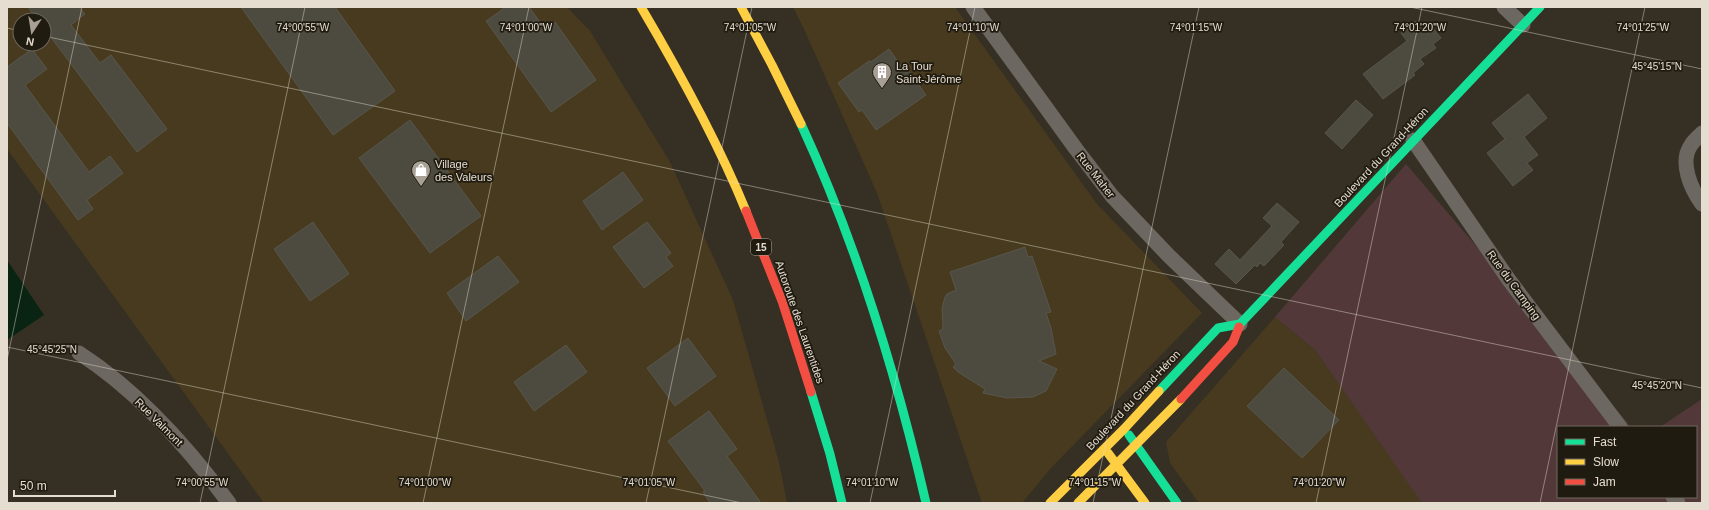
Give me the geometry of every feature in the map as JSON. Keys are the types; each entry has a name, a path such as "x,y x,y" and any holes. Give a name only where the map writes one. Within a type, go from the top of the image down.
{"main road":[{"name":"Autoroute des Laurentides","path":"642,7 668,52 712,136 761,247 806,373 826,439 842,503"},
{"path":"741,7 791,104 823,176 854,254 894,378 926,503"},
{"name":"Boulevard du Grand-Héron","path":"1078,503 1136,446 1233,342 1240,324 1540,7"},
{"name":"Boulevard du Grand-Héron","path":"1050,503 1124,429 1218,328 1240,324"},
{"path":"1124,429 1177,503"},
{"path":"1104,448 1145,503"}],"street":[{"name":"Rue Maher","path":"973,7 1112,196 1168,255 1240,324"},
{"path":"1504,7 1523,24"},
{"path":"1702,133 1690,145 1686,158 1689,179 1702,204"},
{"name":"Rue du Camping","path":"1413,140 1509,280 1619,426"},
{"name":"Rue Valmont","path":"78,352 103,368 146,408 190,453 229,503"}],"shaded area":[{"path":"7,7 567,7 590,31 670,162 733,300 779,462 787,503 264,503 7,149"},
{"path":"793,7 955,7 1097,204 1202,313 1051,468 1022,503 982,503 877,193"},
{"path":"1406,164 1630,426 1557,426 1557,498 1697,498 1697,426 1662,426 1702,399 1702,503 1422,503 1315,350 1275,317"},
{"path":"7,260 44,315 7,340"},
{"path":"1275,317 1315,350 1423,503 1199,503 1170,463 1166,442"}],"building":[{"path":"28,7 79,7 85,14 71,25 100,63 111,55 167,129 137,152 52,39 52,12 32,12"},
{"path":"241,7 335,7 395,91 333,135"},
{"path":"506,7 529,7 545,29 555,22 596,80 551,112 486,21"},
{"path":"1416,21 1424,32 1431,26 1441,38 1433,44 1436,48 1420,59 1424,64 1413,73 1415,75 1383,99 1363,74 1407,41 1401,33"},
{"name":"La Tour Saint-Jérôme","path":"889,49 906,73 909,71 926,95 876,130 862,110 859,112 838,83"},
{"path":"28,52 34,52 47,69 25,85 89,172 110,156 123,173 87,200 93,209 78,220 7,123 7,67"},
{"path":"1528,94 1547,118 1524,137 1538,155 1527,163 1533,170 1513,186 1487,153 1505,139 1492,123"},
{"path":"1356,100 1373,115 1342,149 1325,133"},
{"path":"410,120 481,216 430,253 359,158"},
{"path":"623,172 643,200 602,230 583,201"},
{"path":"1277,203 1299,222 1281,242 1284,245 1264,266 1260,263 1257,267 1255,265 1236,284 1215,264 1229,249 1240,260 1272,226 1263,218"},
{"path":"313,222 349,274 310,301 274,249"},
{"path":"647,222 671,253 666,257 673,266 644,288 613,247"},
{"path":"1025,247 1028,257 1032,256 1051,312 1046,313 1051,328 1056,354 1039,361 1057,369 1046,391 1033,397 1007,398 983,393 985,389 958,372 953,367 956,364 945,348 939,331 943,329 942,308 945,297 947,294 956,290 950,272"},
{"path":"498,256 519,282 466,321 447,293"},
{"path":"688,338 716,376 675,406 647,368"},
{"path":"566,345 587,372 534,411 514,382"},
{"path":"1284,368 1339,420 1302,458 1247,406"},
{"path":"709,411 737,449 727,456 761,503 710,503 703,492 705,491 668,441"}],"traffic: fast":[{"path":"1239,327 1240,324 1540,7"},
{"path":"801,124 840,216 873,310 902,406 926,503"},
{"path":"1159,391 1218,328 1240,324"},
{"path":"811,392 830,454 842,503"},
{"path":"1129,435 1177,503"}],"traffic: slow":[{"path":"641,7 697,107 723,158 746,211"},
{"path":"741,7 801,124"},
{"path":"1050,503 1124,429 1159,391"},
{"path":"1078,503 1181,399"},
{"path":"1108,453 1145,503"}],"traffic: jam":[{"path":"746,211 782,301 811,392"},
{"path":"1181,399 1233,342 1239,327"}],"place":[{"name":"La Tour Saint-Jérôme","path":"882,89"},
{"name":"Village des Valeurs","path":"421,187"}]}
